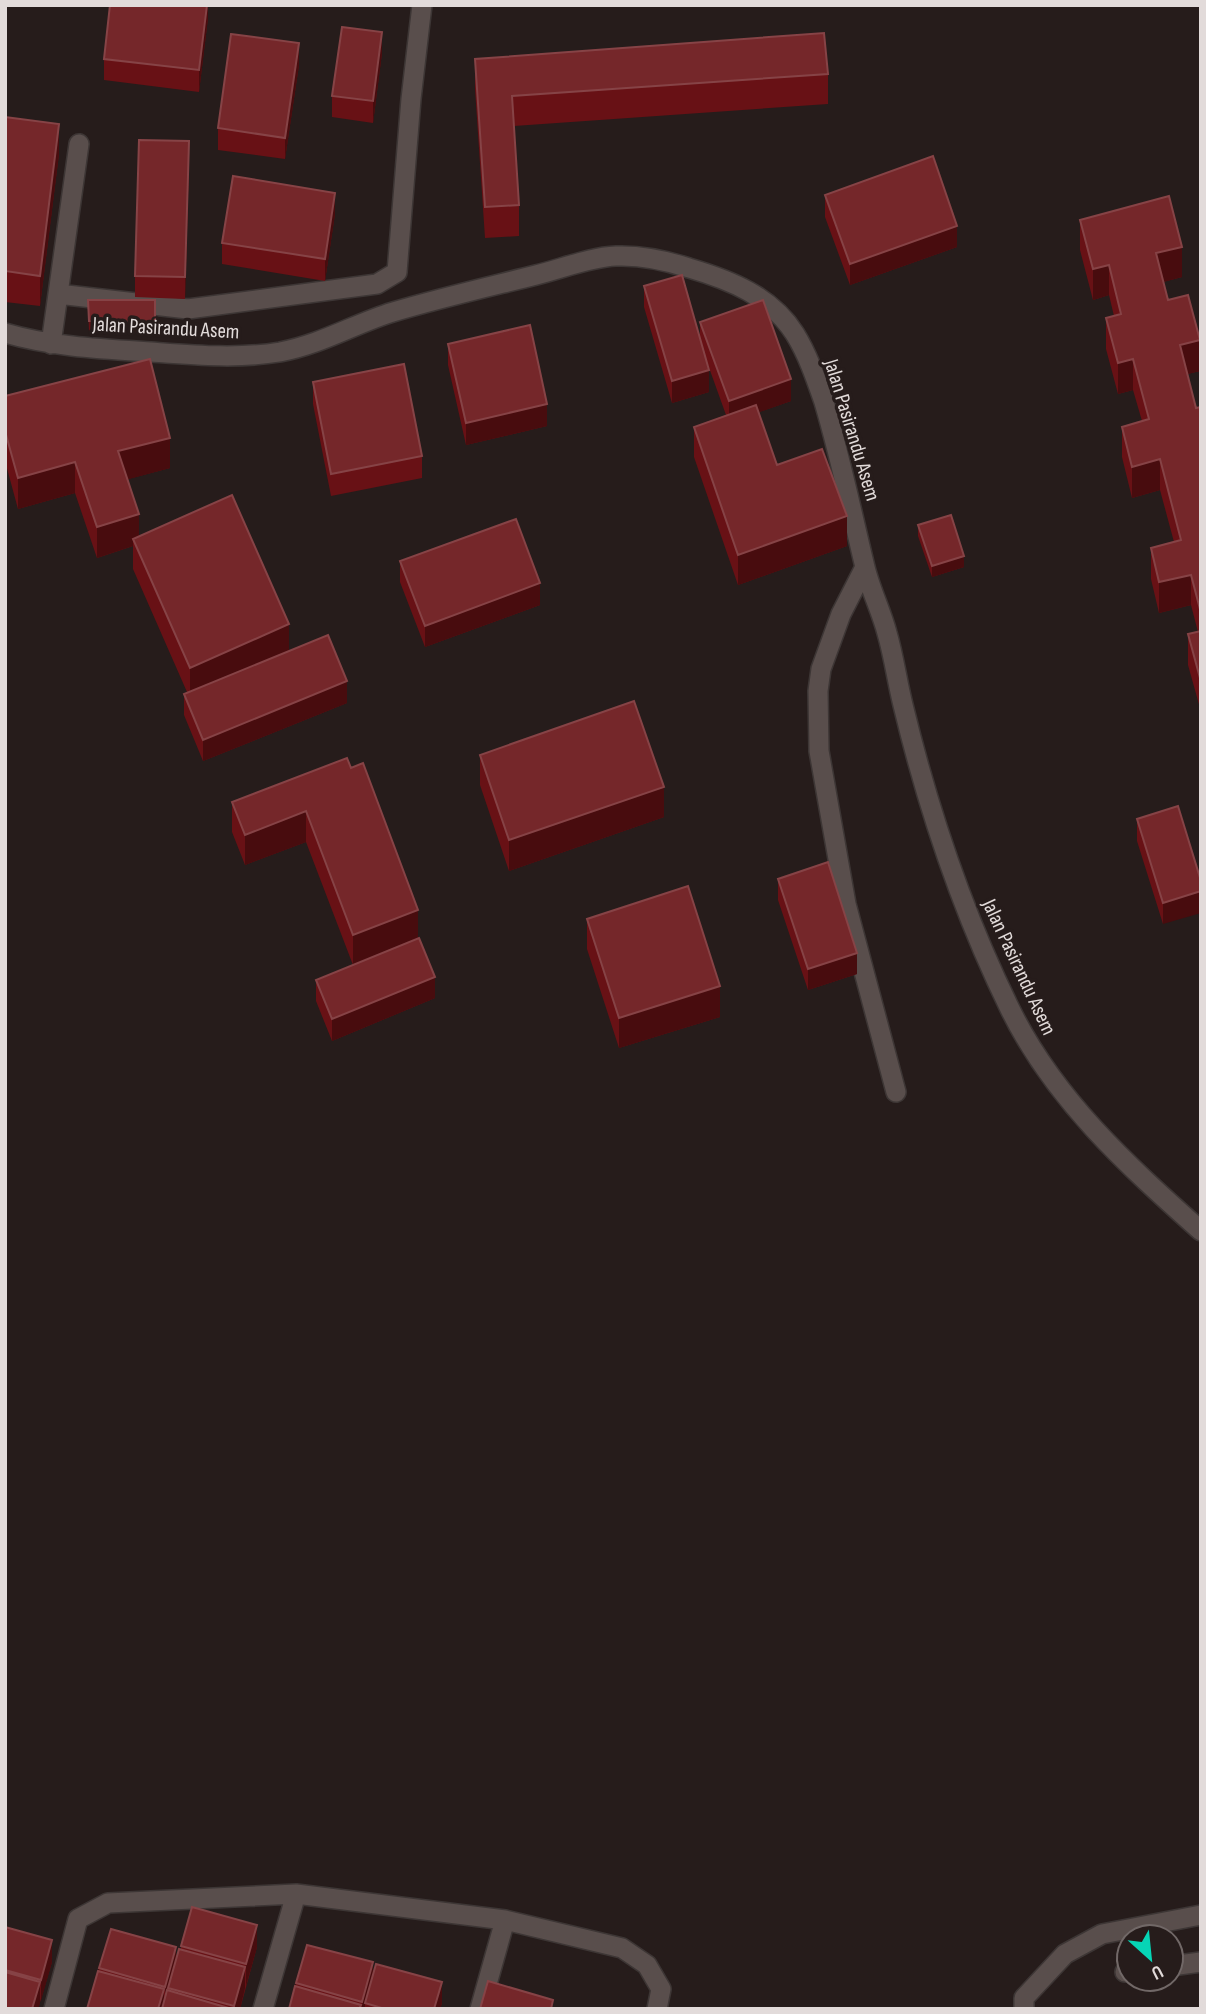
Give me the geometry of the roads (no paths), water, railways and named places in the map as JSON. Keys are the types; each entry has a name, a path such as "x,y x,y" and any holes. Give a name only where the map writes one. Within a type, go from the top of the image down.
{"street":[{"path":"58,294 188,309 377,284 397,272 411,99 422,5"},
{"path":"51,344 79,144"},
{"name":"Jalan Pasirandu Asem","path":"5,334 51,344 209,356 278,352 325,340 389,313 612,256 652,257 723,278 754,293 777,311 795,334 811,365 836,441 864,568 888,635 902,704 944,845 968,916 1011,1010 1035,1056 1097,1134 1201,1231"},
{"path":"864,568 841,614 821,669 818,691 819,751 846,904 896,1092"},
{"path":"264,2009 296,1894"},
{"path":"54,2009 78,1919 108,1903 296,1894 505,1920 622,1948 647,1965 661,1989 657,2009"},
{"path":"1024,2009 1024,1998 1065,1954 1102,1934 1201,1915"},
{"path":"480,2009 505,1920"}]}
